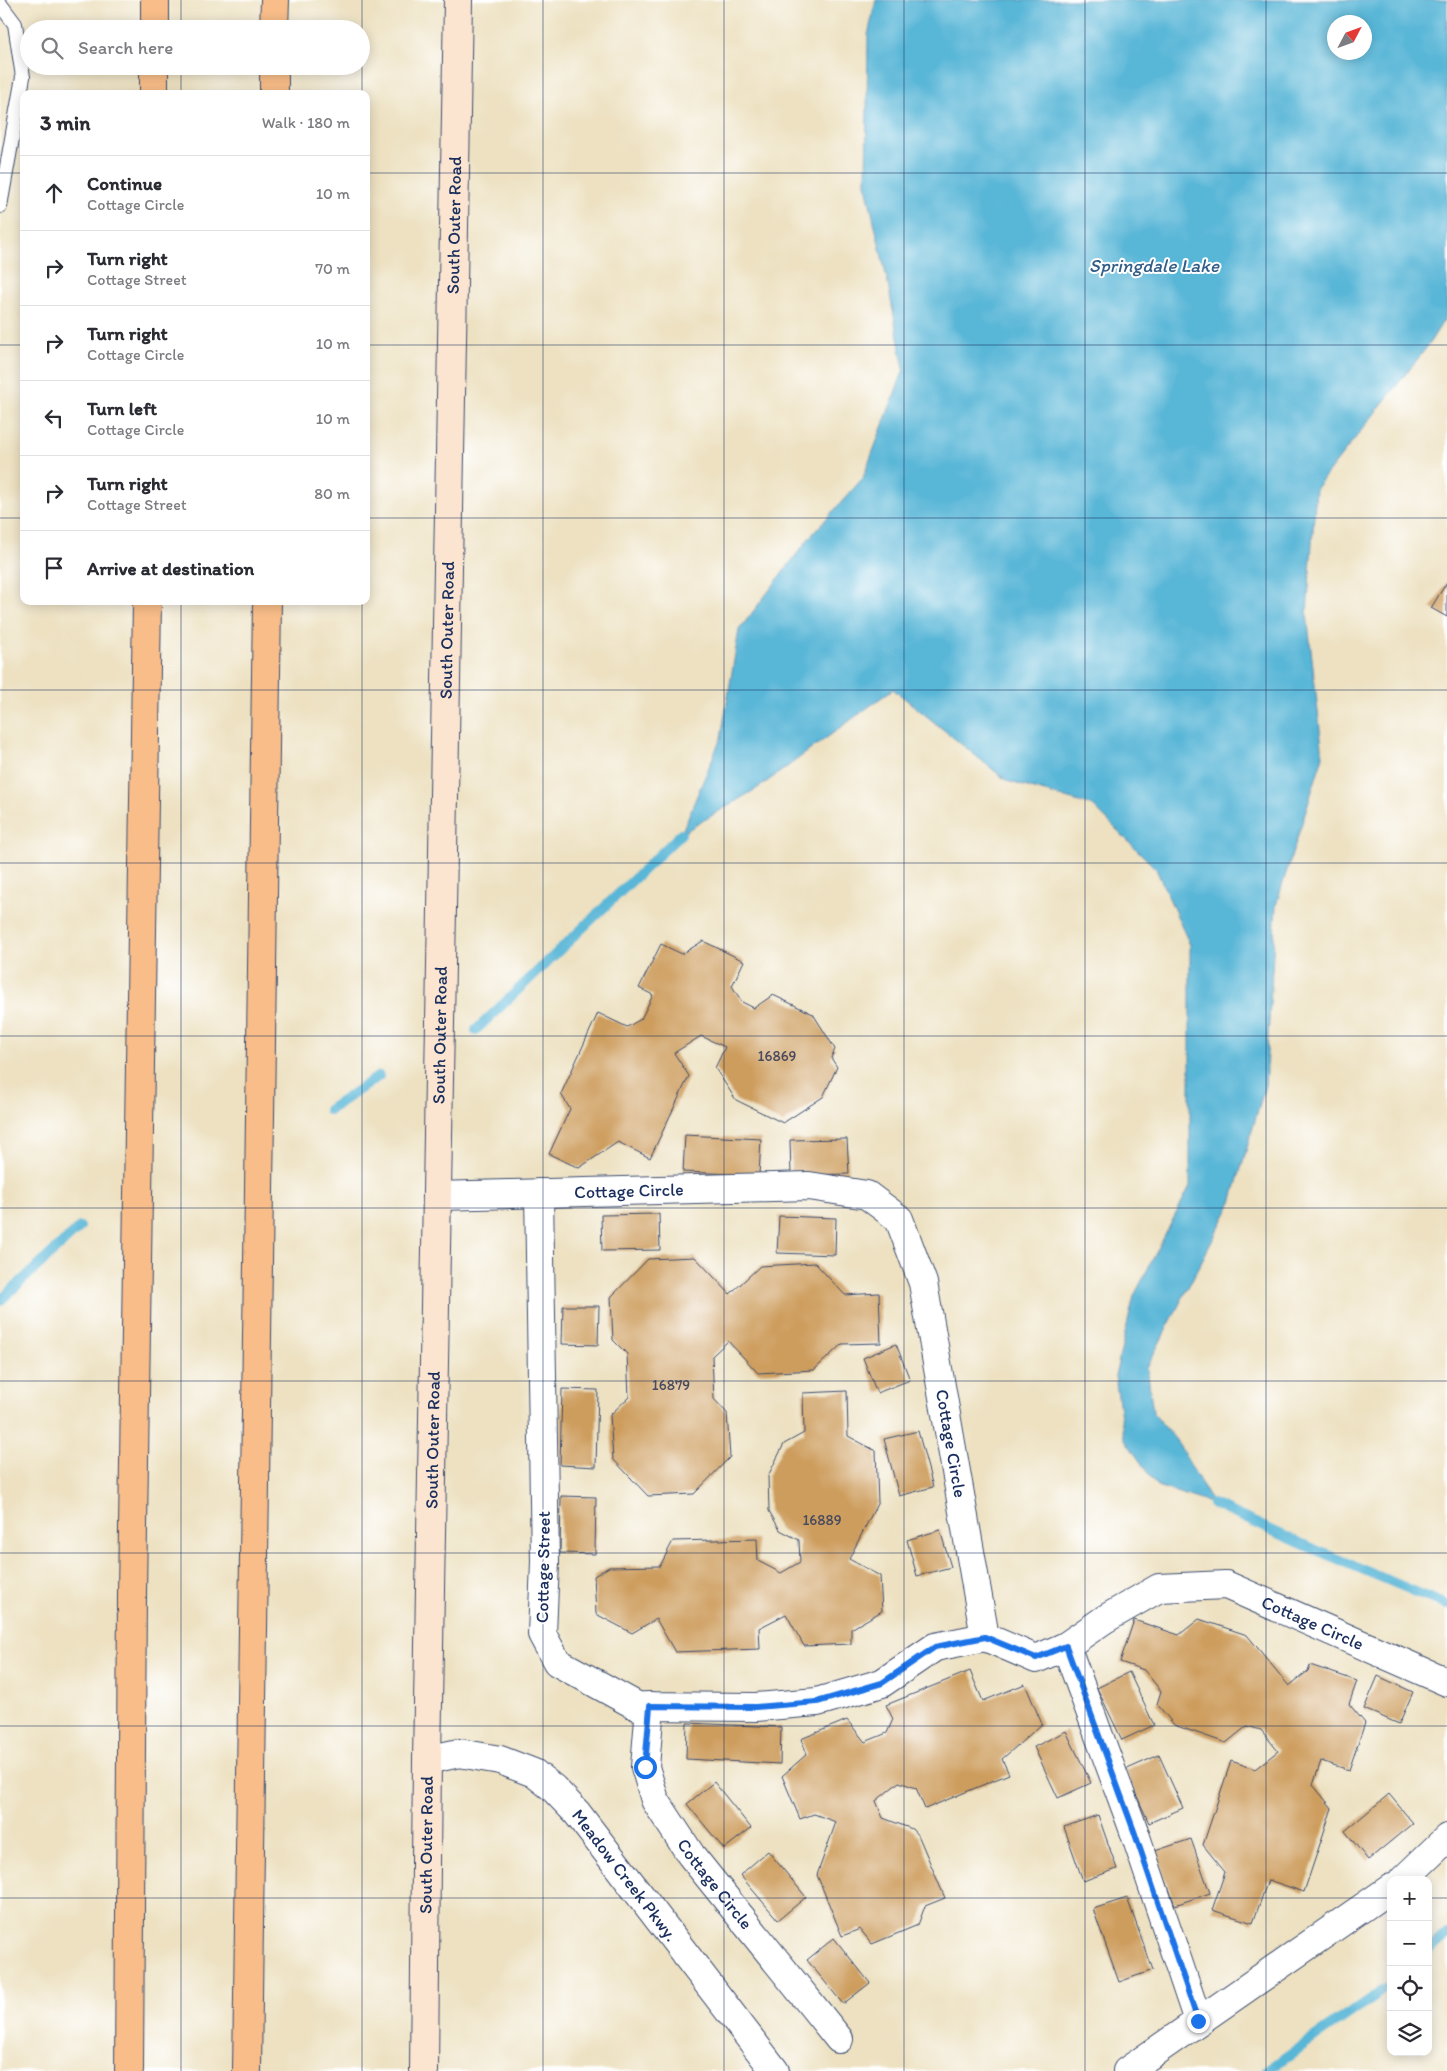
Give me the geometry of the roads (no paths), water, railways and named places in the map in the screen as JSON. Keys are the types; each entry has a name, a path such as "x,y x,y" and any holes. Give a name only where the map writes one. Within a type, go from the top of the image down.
{"highway":[{"path":"155,0 155,20"},
{"path":"274,20 275,0"},
{"path":"154,75 154,90"},
{"path":"274,75 274,90"},
{"path":"129,2071 132,1593 147,605"},
{"path":"247,2071 267,605"},
{"path":"110,2071 132,1593"}],"street":[{"name":"South Outer Road","path":"424,2071 427,1760 458,0"},
{"name":"Cottage Circle","path":"437,1196 809,1186 867,1195 899,1219 923,1283 985,1637 1036,1658 1066,1646 1105,1619 1159,1588 1226,1585 1447,1682"},
{"name":"Cottage Street","path":"539,1193 545,1562 542,1634 557,1662 637,1706 756,1707 817,1702 882,1683 935,1647 985,1637"},
{"path":"1066,1646 1134,1831 1198,2021"},
{"name":"Cottage Circle","path":"650,1706 645,1767 655,1800 691,1855 839,2039"},
{"name":"Meadow Creek Pkwy.","path":"427,1760 459,1753 500,1760 534,1773 552,1788 578,1813 775,2071"},
{"path":"1407,1876 1447,1838"},
{"path":"1127,2071 1387,1891"}],"lane":[{"path":"0,4 15,24 20,57"},
{"path":"21,90 23,75"},
{"path":"0,206 20,94"}],"water":[{"name":"Springdale Lake","path":"876,0 1447,0 1447,315 1427,347 1316,488 1307,614 1323,756 1276,905 1265,1086 1230,1206 1147,1367 1153,1413 1176,1440 1213,1504 1157,1486 1124,1438 1115,1376 1134,1296 1190,1186 1190,945 1156,869 1093,806 1007,781 893,689 761,786 681,834 721,738 739,630 810,537 863,478 904,369 887,279 866,186 868,35"}],"waterway":[{"path":"476,1030 681,834"},
{"path":"329,1110 379,1076"},
{"path":"0,1301 80,1227"},
{"path":"1213,1504 1447,1605"},
{"path":"1432,1947 1447,1934"},
{"path":"1266,2071 1387,1988"}]}
